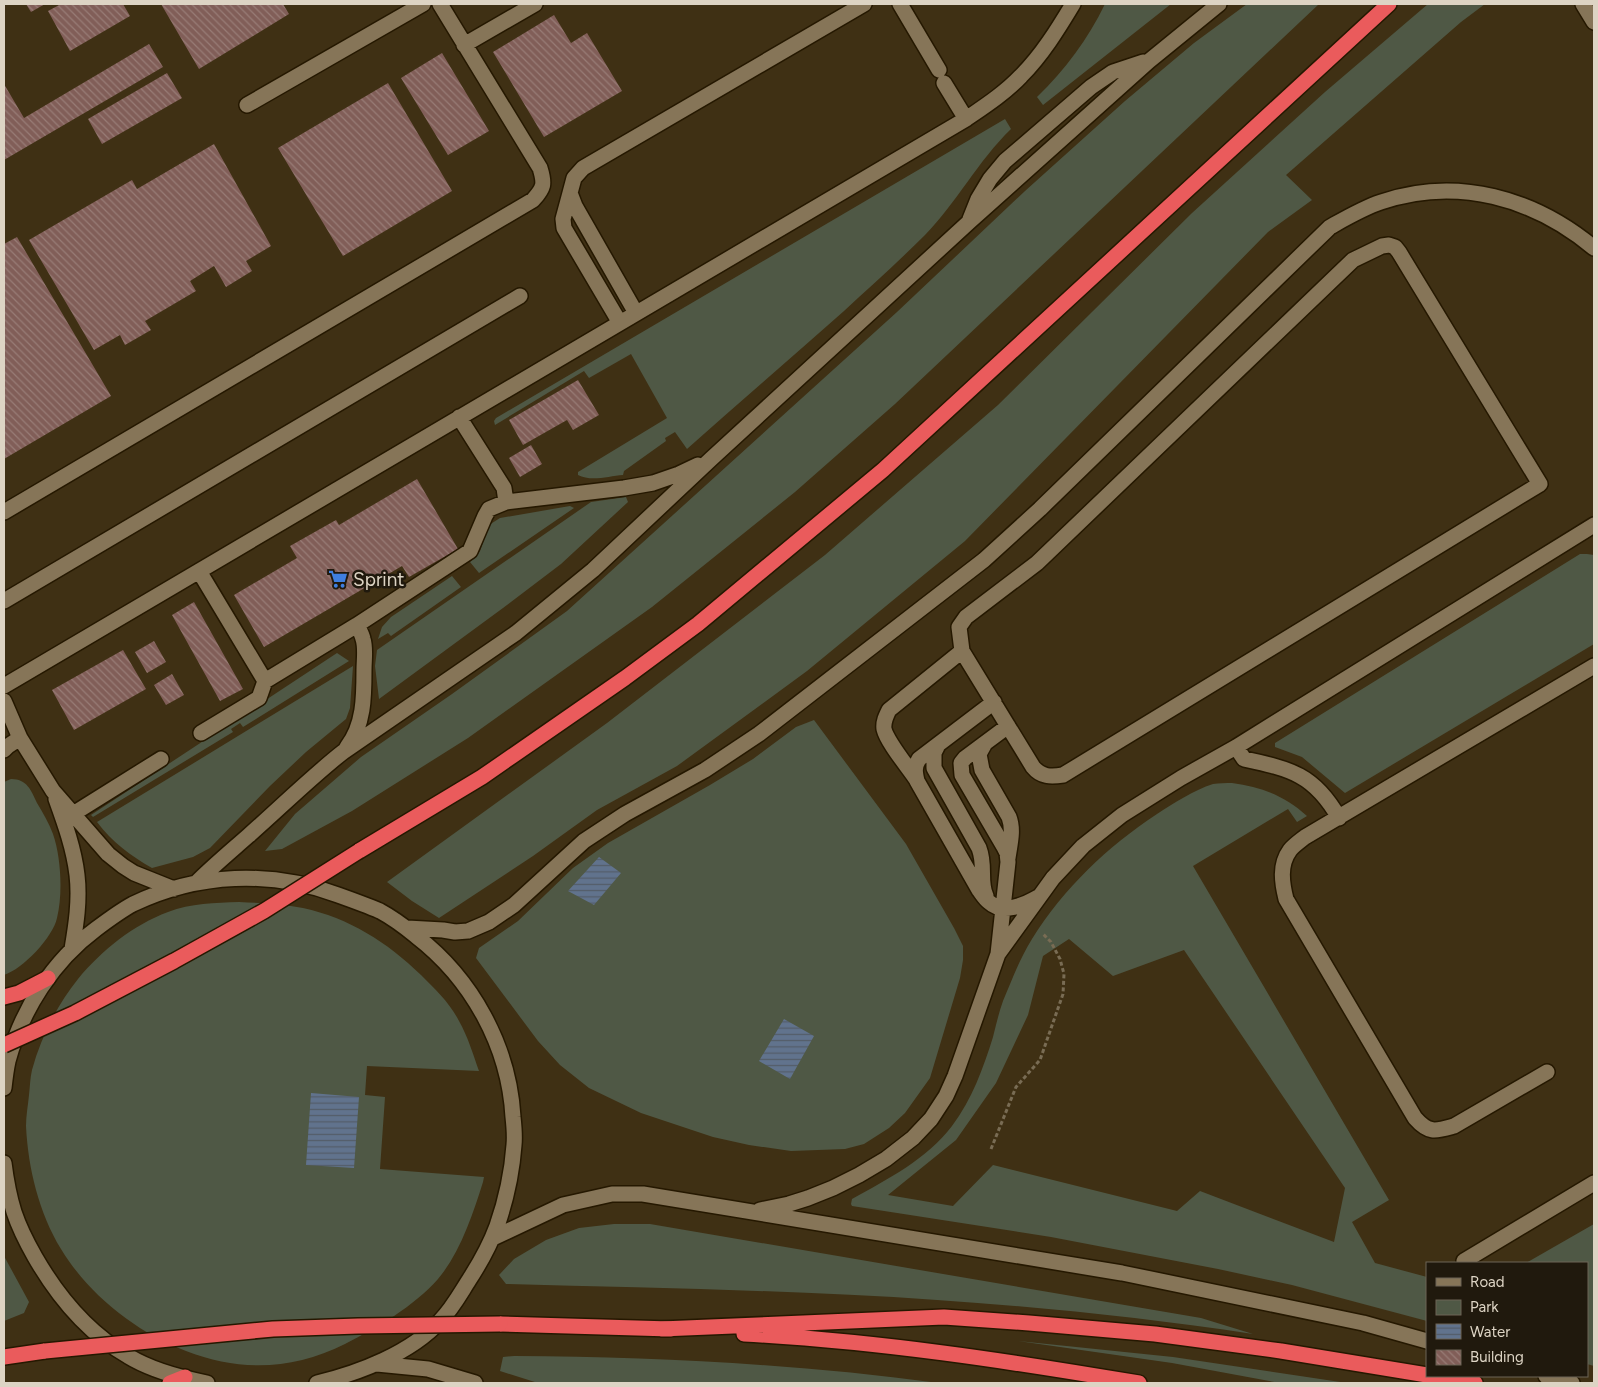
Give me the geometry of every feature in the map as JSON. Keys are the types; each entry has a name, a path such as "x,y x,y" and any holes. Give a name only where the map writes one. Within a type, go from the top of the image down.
{"highway":[{"path":"4,1045 76,1012 264,911 359,851 482,778 625,678 712,613 883,470 1389,4"},
{"path":"4,997 19,993 48,978"},
{"path":"661,1329 944,1317 1155,1334 1281,1351 1426,1375"},
{"path":"4,1357 45,1351 273,1329 500,1324 661,1329 786,1336 895,1347 1070,1371 1140,1383"},
{"path":"1438,1377 1475,1383"},
{"path":"170,1383 187,1380"}],"street":[{"path":"247,106 423,4"},
{"path":"4,512 533,200 541,192 544,181 540,168 440,4"},
{"path":"464,45 535,4"},
{"path":"620,323 564,228 563,219 574,178 583,168 864,4"},
{"path":"900,4 966,119"},
{"path":"4,686 966,119 994,100 1038,58 1073,4"},
{"path":"197,882 300,788 343,752 516,633 592,570 969,222 1149,60 1219,4"},
{"path":"1583,4 1594,22"},
{"path":"969,222 978,199 990,178 1005,160 1091,87 1113,72 1149,60"},
{"path":"406,928 455,932 468,931 489,922 514,905 584,841 625,814 705,770 759,734 984,560 1040,509 1330,227 1381,202 1441,191 1473,192 1521,204 1561,223 1594,248"},
{"path":"570,193 575,206 636,313"},
{"path":"1390,245 1395,247 1400,252 1540,484 1063,775 1052,777 1036,771 994,702 962,651 959,627 966,617 1037,563 1353,260 1382,246 1390,245"},
{"path":"4,601 520,296"},
{"path":"459,417 504,488 506,502"},
{"path":"201,733 259,698 265,680 357,625 470,551 489,509 506,502 653,483 679,474 711,459"},
{"path":"751,1212 789,1204 833,1188 886,1160 914,1138 931,1119 946,1096 968,1041 998,954 1053,878 1083,846 1122,815 1180,778 1236,747 1594,525"},
{"path":"198,571 265,680"},
{"path":"343,752 354,739 364,695 364,645 357,625"},
{"path":"962,651 889,710 885,719 884,728 886,736 917,781 978,890 996,905 1011,908 1024,905 1041,895"},
{"path":"1547,1072 1454,1126 1439,1130 1424,1128 1415,1118 1286,899 1282,882 1283,863 1290,849 1305,837 1594,666"},
{"path":"4,701 20,738 53,791 108,854 134,873 174,889"},
{"path":"917,781 915,772 919,759 994,702"},
{"path":"1008,726 961,763 962,775 1004,847 1008,862"},
{"path":"4,750 20,738"},
{"path":"938,745 934,753 934,768 979,848 983,857 984,893 996,905"},
{"path":"984,745 979,754 982,770 1009,817 1012,831 1008,862 996,905 998,954"},
{"path":"1236,747 1244,759 1292,771 1316,787 1330,802 1339,818"},
{"path":"73,814 161,759"},
{"path":"53,791 65,824 77,876 77,921 72,949"},
{"path":"4,1088 8,1062 18,1032 48,978 72,949 112,917 131,905 174,889 197,882 248,877 316,886 382,912 432,948 452,969 470,993 493,1034 504,1063 511,1095 514,1142 510,1180 503,1208 493,1238 477,1267 450,1310 438,1323 397,1353 373,1364 320,1383"},
{"path":"4,1163 7,1182 18,1221 27,1242 60,1296 79,1318 128,1357 187,1380 207,1383"},
{"path":"1464,1261 1594,1184"},
{"path":"493,1238 563,1205 612,1194 643,1194 1122,1274 1363,1323 1426,1341"},
{"path":"373,1364 428,1368 475,1383"},
{"path":"1550,1377 1572,1383"}],"path":[{"path":"991,1149 1016,1087 1040,1060 1063,994 1064,974 1060,958 1039,929 1024,918"}],"green space":[{"path":"1105,4 1171,4 1043,105 1037,97 1075,54"},
{"path":"1247,4 1319,4 895,404 795,492 652,607 468,738 352,811 282,849 265,851 295,814 361,757 567,611 897,312 1025,191 1125,101 1194,43"},
{"path":"1428,4 1485,4 1461,22 1286,175 1312,200 1268,232 965,541 807,671 677,766 597,810 533,856 439,918 387,882 607,723 825,555 998,405 1192,213 1325,92"},
{"path":"1005,119 1011,129 988,154 925,235 844,311 687,449 675,432 665,438 666,441 624,471 623,475 589,478 578,475 578,472 667,418 631,354 589,378 584,371 495,425 494,421 496,418"},
{"path":"626,497 628,502 561,564 379,699 375,666 377,650 591,502"},
{"path":"570,506 574,508 479,573 470,562 480,551 489,525 500,518"},
{"path":"1580,554 1594,555 1594,644 1345,793 1302,757 1275,747 1275,743"},
{"path":"452,576 461,587 391,636 388,633 378,639 382,627 391,617"},
{"path":"337,653 349,661 243,727 240,723 231,729 233,732 93,817 91,815"},
{"path":"353,666 350,708 346,719 306,752 270,786 210,848 193,857 152,868 122,848 97,822"},
{"path":"814,720 906,844 963,946 963,960 960,978 930,1078 905,1113 889,1128 864,1144 845,1149 791,1151 749,1145 713,1137 641,1113 589,1088 560,1065 538,1041 476,958 479,948 518,921 573,868 608,843 753,759 796,727"},
{"path":"11,779 21,781 28,786 50,826 58,853 60,887 57,918 50,934 28,959 12,972 4,975 4,782"},
{"path":"1230,783 1263,790 1282,798 1307,816 1297,822 1288,809 1193,866 1389,1200 1352,1222 1375,1263 1426,1277 1426,1321 1292,1285 1218,1269 1051,1237 852,1206 851,1204 852,1199 893,1176 931,1149 959,1116 981,1072 1003,1001 1016,969 1032,939 1072,886 1121,840 1184,797 1213,784","holes":["1069,939 1113,976 1184,950 1345,1188 1334,1242 1200,1191 1177,1211 993,1165 953,1206 888,1195 956,1140 996,1083 1028,1015 1043,956"]},
{"path":"239,902 263,903 320,912 352,925 381,942 408,963 447,1002 465,1033 479,1071 367,1066 365,1095 385,1097 380,1169 484,1177 475,1207 465,1233 446,1269 418,1299 370,1331 325,1353 306,1359 267,1365 247,1365 206,1358 167,1343 132,1323 85,1282 72,1266 53,1235 41,1205 32,1174 26,1126 31,1073 40,1046 50,1022 63,1000 87,968 130,931 155,917 194,905"},
{"path":"614,1224 650,1224 1201,1318 1253,1334 1135,1318 976,1303 776,1292 506,1284 499,1275 514,1259 546,1240 579,1228"},
{"path":"1594,1224 1594,1366 1588,1364 1588,1262 1528,1262"},
{"path":"4,1256 29,1302 24,1313 4,1321"},
{"path":"1018,1341 1173,1357 1347,1383 1280,1383 1172,1363"},
{"path":"503,1357 674,1360 780,1366 939,1383 538,1383 500,1371"}],"water":[{"path":"599,857 621,873 594,905 568,891"},
{"path":"784,1019 814,1036 790,1079 759,1061"},
{"path":"311,1093 359,1097 354,1168 306,1165"}],"building":[{"path":"26,4 45,4 31,12"},
{"path":"61,4 123,4 130,16 70,51 48,11"},
{"path":"161,4 283,4 289,14 199,69"},
{"path":"554,15 571,43 587,33 622,91 544,137 493,52"},
{"path":"149,44 163,67 4,160 4,84 24,118"},
{"path":"442,53 489,131 448,155 401,78"},
{"path":"167,73 182,98 102,144 88,119"},
{"path":"388,83 452,191 343,256 278,148"},
{"path":"214,144 271,246 246,261 252,271 226,287 214,266 190,281 196,291 145,321 151,330 125,345 120,335 94,350 29,240 132,180 137,189"},
{"path":"17,237 111,396 4,459 4,244"},
{"path":"578,380 599,415 573,430 567,420 523,445 509,420"},
{"path":"531,445 542,464 520,477 509,458"},
{"path":"417,479 458,549 409,577 402,566 264,647 234,595 297,558 290,546 336,520 339,525"},
{"path":"194,602 243,689 220,701 172,615"},
{"path":"154,641 166,662 147,673 135,652"},
{"path":"123,650 146,689 74,730 52,690"},
{"path":"172,674 184,695 166,705 154,685"}],"place":[{"name":"Sprint","path":"338,579"}]}
